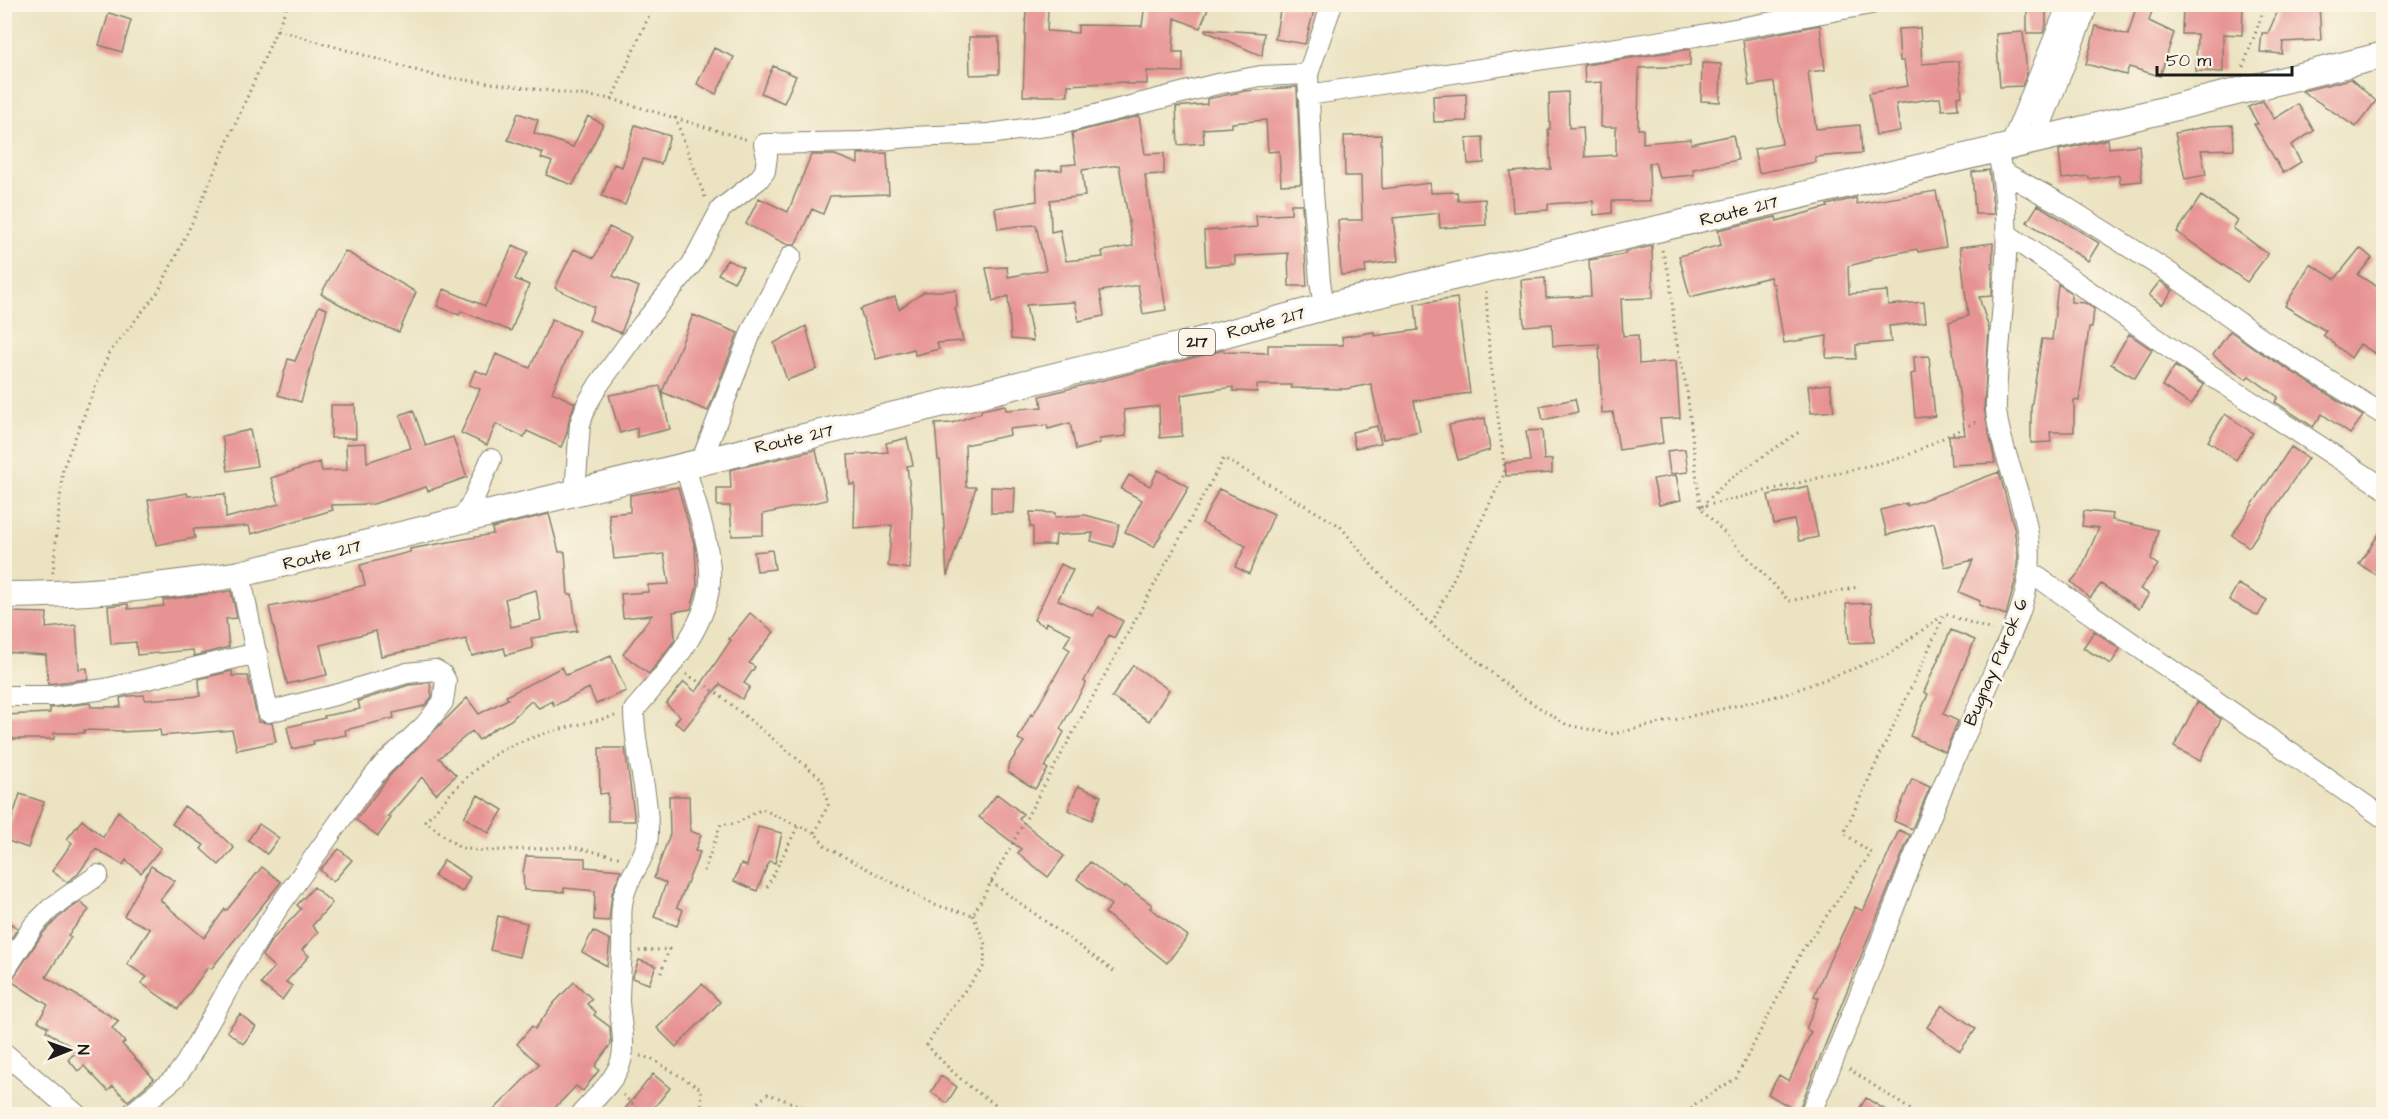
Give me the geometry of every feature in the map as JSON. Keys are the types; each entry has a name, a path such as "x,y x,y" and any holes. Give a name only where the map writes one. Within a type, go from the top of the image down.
{"main road":[{"name":"Route 217","path":"4,595 51,596 168,586 240,574 1196,342 1324,307 2011,151 2233,93 2381,59"}],"street":[{"path":"1324,307 1320,281 1308,74 1332,4"},
{"path":"1308,95 1696,36 1871,4"},
{"path":"2011,151 2068,4"},
{"path":"2011,151 2088,4"},
{"path":"575,494 580,424 587,404 642,325 692,264 720,209 758,180 765,171 767,156 764,144 861,142 910,136 1013,131 1060,124 1217,84 1261,76 1308,74"},
{"path":"2011,151 2061,204 2164,269 2263,340 2384,415"},
{"name":"Bugnay Purok 6","path":"1810,1114 1834,1060 1952,766 2011,636 2024,601 2030,546 2026,522 1996,411 2011,151"},
{"path":"2007,234 2189,361 2384,488"},
{"path":"581,1114 609,1082 619,1067 624,1052 619,998 622,903 646,847 648,821 635,735 634,710 671,665 695,629 710,584 693,464 753,328 791,256"},
{"path":"462,521 491,459"},
{"path":"2029,571 2384,818"},
{"path":"131,1114 175,1078 278,908 359,794 382,766 425,725 443,702 447,688 442,674 435,670 407,673 339,694 268,712 240,574"},
{"path":"4,696 53,696 105,689 257,653"},
{"path":"4,972 34,925 51,908 98,875"},
{"path":"4,1053 76,1114"}],"path":[{"path":"51,596 63,468 109,352 158,292 191,225 288,4"},
{"path":"612,99 654,4"},
{"path":"2233,93 2266,4"},
{"path":"277,30 436,76 612,99 764,144"},
{"path":"675,117 714,220"},
{"path":"1657,231 1670,278 1675,335 1687,390 1700,507 1789,601 1858,587"},
{"path":"1431,624 1505,472 1490,348 1484,271"},
{"path":"1700,507 1904,457 1996,411"},
{"path":"1700,507 1727,481 1799,432"},
{"path":"973,915 1224,458 1340,526 1374,567 1431,624 1518,694 1567,725 1613,734 1786,694 1858,667 1890,652 1945,614"},
{"path":"1945,614 2011,636"},
{"path":"1688,1114 1694,1106 1736,1078 1803,949 1871,853 1844,833 1945,614"},
{"path":"671,665 717,693 822,779 828,805 815,833"},
{"path":"634,710 562,730 497,753 467,776 425,821 460,848 483,851 573,847 638,862"},
{"path":"704,871 721,824 735,824 762,809 815,833 826,847 935,905 973,915"},
{"path":"767,887 798,826"},
{"path":"991,882 1115,972"},
{"path":"973,915 985,944 984,966 947,1013 927,1045 951,1072 989,1102 1014,1114"},
{"path":"622,952 669,949 660,976"},
{"path":"624,1052 652,1059 701,1089 702,1114"},
{"path":"1834,1060 1917,1114"},
{"path":"609,1082 644,1114"},
{"path":"744,1114 768,1094 823,1114"}],"building":[{"path":"1145,4 1210,4 1200,28 1175,18 1173,52 1183,52 1183,72 1147,71 1147,84 1126,84 1126,82 1068,85 1068,96 1023,96 1026,9 1048,9 1047,31 1078,33 1078,25 1142,26"},
{"path":"2027,4 2046,4 2046,25 2043,33 2027,33"},
{"path":"2137,4 2154,4 2149,21 2174,33 2160,76 2129,67 2126,75 2086,64 2096,26 2128,35"},
{"path":"2183,4 2243,4 2242,35 2223,34 2223,72 2196,71 2197,34 2182,34"},
{"path":"2281,4 2319,4 2321,40 2283,42 2282,54 2260,52 2262,33 2268,33"},
{"path":"1281,5 1314,11 1305,44 1275,39"},
{"path":"109,13 131,20 122,52 99,45"},
{"path":"1820,25 1825,70 1808,72 1816,129 1860,125 1862,153 1815,157 1816,162 1759,173 1754,149 1782,144 1774,82 1749,86 1743,40"},
{"path":"1920,28 1922,64 1959,61 1962,96 1957,97 1958,109 1942,110 1940,98 1896,104 1900,131 1876,135 1869,93 1908,86 1904,61 1900,61 1898,29"},
{"path":"1205,29 1264,33 1262,56 1205,31"},
{"path":"2023,32 2027,74 2022,86 2000,87 1996,34"},
{"path":"969,37 999,37 999,74 970,75"},
{"path":"714,48 734,57 716,94 697,84"},
{"path":"1690,49 1690,66 1639,68 1638,129 1643,129 1643,143 1691,139 1691,144 1733,135 1738,160 1693,169 1694,175 1659,178 1655,162 1649,163 1650,201 1612,201 1612,213 1594,215 1593,201 1548,204 1548,210 1513,212 1510,172 1551,169 1548,129 1550,129 1549,93 1568,92 1569,128 1583,127 1585,157 1616,155 1616,127 1601,127 1602,82 1585,83 1584,65"},
{"path":"1702,63 1721,64 1720,102 1701,101"},
{"path":"773,66 796,76 784,103 761,93"},
{"path":"2351,79 2376,101 2356,127 2302,91"},
{"path":"1297,87 1301,184 1281,185 1279,151 1268,152 1266,120 1232,123 1232,127 1203,129 1204,143 1178,145 1176,107 1207,104 1207,99 1245,91"},
{"path":"1466,94 1467,121 1434,122 1433,96"},
{"path":"2263,101 2274,119 2298,104 2314,131 2291,145 2301,162 2283,173 2254,124 2258,124 2248,107"},
{"path":"518,113 538,120 534,133 573,147 588,116 603,124 573,185 546,175 552,162 541,158 543,153 508,140"},
{"path":"1139,116 1145,154 1164,153 1164,174 1145,175 1166,310 1143,314 1138,285 1100,291 1104,316 1079,321 1075,302 1026,305 1033,341 1011,339 1008,296 993,302 986,268 1007,267 1008,277 1046,270 1036,225 998,229 995,208 1037,201 1036,171 1062,170 1062,165 1076,164 1072,133","holes":["1119,165 1133,246 1102,251 1103,257 1066,261 1060,230 1051,232 1050,200 1085,196 1082,170"]},
{"path":"635,125 670,136 661,164 643,159 625,205 602,196 614,164 622,167"},
{"path":"2233,125 2234,149 2201,150 2206,175 2185,179 2175,133 2209,126"},
{"path":"1381,135 1382,189 1430,183 1431,193 1457,192 1458,201 1485,199 1486,225 1440,228 1439,213 1393,218 1398,261 1365,265 1366,273 1341,275 1338,220 1362,220 1361,176 1345,176 1344,136"},
{"path":"1483,137 1484,163 1468,164 1466,138"},
{"path":"2108,139 2109,148 2139,145 2142,181 2120,183 2119,175 2089,179 2088,176 2062,179 2059,150"},
{"path":"887,153 889,194 830,196 823,214 812,209 795,245 788,245 746,224 759,198 788,212 811,155 835,155 858,164 858,154"},
{"path":"1989,170 1994,214 1975,214 1972,172"},
{"path":"1936,191 1946,247 1918,252 1917,249 1871,258 1872,260 1848,266 1849,294 1887,291 1888,305 1924,302 1926,322 1889,326 1891,342 1856,345 1856,359 1826,358 1827,336 1784,343 1774,284 1770,277 1690,297 1679,256 1721,245 1718,230 1776,217 1777,221 1856,198 1857,204"},
{"path":"2201,196 2238,220 2233,228 2268,254 2247,282 2177,232"},
{"path":"1291,204 1302,204 1307,286 1289,286 1288,253 1235,256 1235,264 1206,266 1204,231 1257,227 1256,216 1291,214"},
{"path":"2038,205 2099,243 2088,261 2027,222"},
{"path":"609,227 631,237 613,276 639,287 621,333 589,320 594,307 555,288 574,249 594,258"},
{"path":"1993,243 1992,296 1979,297 1989,329 1984,408 1995,463 1951,465 1949,435 1965,435 1949,322 1968,316 1960,247"},
{"path":"513,245 528,252 515,279 529,285 511,331 461,311 459,315 437,306 444,289 485,306"},
{"path":"1652,246 1653,298 1621,299 1623,336 1638,335 1639,364 1676,361 1680,418 1660,419 1663,443 1619,450 1613,412 1602,413 1599,344 1553,346 1552,324 1524,326 1521,280 1545,278 1546,298 1591,296 1589,260 1625,254 1625,252"},
{"path":"2360,248 2372,258 2358,275 2384,291 2384,359 2360,344 2351,358 2323,335 2326,331 2285,306 2310,264 2335,279"},
{"path":"345,251 416,292 399,332 372,322 321,294"},
{"path":"727,260 743,267 734,282 718,274"},
{"path":"2160,281 2173,291 2162,305 2149,295"},
{"path":"2058,284 2071,293 2071,302 2085,303 2094,309 2092,328 2089,328 2079,401 2074,400 2074,432 2050,432 2051,442 2031,443 2031,408 2042,339 2052,340"},
{"path":"956,290 957,307 955,308 963,341 937,343 939,349 915,355 914,349 876,359 860,309 895,297 899,309 924,292"},
{"path":"1457,298 1470,393 1414,401 1420,431 1383,439 1371,384 1346,389 1257,385 1257,392 1233,391 1233,387 1181,395 1182,436 1160,438 1159,406 1124,410 1126,436 1099,439 1100,443 1076,450 1070,423 1048,429 1047,425 1009,429 1010,435 965,445 966,487 976,487 947,576 940,460 938,460 935,424 952,423 981,413 981,410 1005,405 1006,410 1042,407 1040,396 1224,350 1224,352 1268,353 1268,345 1343,345 1342,337 1374,332 1374,336 1418,330 1415,304"},
{"path":"319,306 327,309 301,402 278,395 288,359 295,361"},
{"path":"693,315 738,333 708,411 662,392"},
{"path":"552,319 579,331 552,392 575,403 561,447 527,431 524,437 496,424 487,445 461,433 480,389 469,385 475,370 487,375 496,354 530,368"},
{"path":"806,326 817,369 787,380 774,343"},
{"path":"2230,331 2363,416 2350,434 2322,414 2313,427 2275,402 2278,397 2249,376 2246,379 2213,355"},
{"path":"2129,334 2152,350 2135,378 2111,364"},
{"path":"1929,356 1935,416 1915,418 1911,374 1915,373 1914,357"},
{"path":"2175,366 2204,385 2191,405 2162,386"},
{"path":"1830,384 1834,411 1811,413 1808,386"},
{"path":"660,386 670,429 637,437 637,428 620,433 609,395"},
{"path":"1575,399 1578,412 1543,420 1540,406"},
{"path":"331,405 355,405 356,438 331,438"},
{"path":"413,410 426,446 453,437 467,477 428,491 426,487 373,504 331,505 333,510 251,534 249,526 193,529 195,538 156,545 148,500 187,493 188,496 225,494 226,518 279,504 271,478 320,462 322,471 347,470 346,444 366,443 367,462 411,448 400,415"},
{"path":"2225,414 2253,433 2236,460 2208,441"},
{"path":"1485,418 1490,450 1458,460 1449,425"},
{"path":"1377,426 1381,443 1355,448 1352,432"},
{"path":"250,430 257,466 228,471 222,436"},
{"path":"1542,430 1544,460 1552,459 1552,473 1506,476 1505,463 1530,461 1526,431"},
{"path":"907,438 913,465 907,466 912,506 910,569 888,566 892,525 854,528 855,484 850,485 848,455 888,452 886,443"},
{"path":"2291,447 2308,458 2249,547 2232,535"},
{"path":"1685,449 1688,472 1670,474 1667,451"},
{"path":"816,450 827,500 763,514 763,535 732,536 730,506 717,506 717,488 731,488 730,470"},
{"path":"1158,470 1189,487 1154,547 1125,532 1142,500 1121,489 1129,475 1150,486"},
{"path":"1999,472 2014,527 2018,556 2015,582 2006,615 1979,605 1980,601 1959,592 1973,560 1945,567 1934,523 1887,535 1881,510 1907,503 1907,506"},
{"path":"1676,475 1681,500 1659,505 1653,479"},
{"path":"1808,486 1818,537 1799,541 1794,520 1774,524 1768,495"},
{"path":"678,487 695,547 697,587 691,609 673,612 675,640 649,674 623,654 652,615 623,618 621,594 648,592 648,585 669,584 664,554 614,559 609,514 630,512 630,495"},
{"path":"991,487 1015,488 1014,513 991,513"},
{"path":"1219,489 1274,514 1249,574 1235,567 1246,546 1202,523"},
{"path":"2084,511 2113,514 2112,520 2158,530 2151,560 2158,565 2140,589 2149,594 2139,609 2101,584 2090,598 2071,582 2080,571 2099,528 2082,526"},
{"path":"1030,512 1055,513 1055,517 1085,515 1119,524 1114,547 1091,541 1093,533 1056,535 1055,545 1033,545"},
{"path":"549,514 559,552 565,552 568,595 572,594 577,631 531,638 533,648 506,655 504,648 472,656 466,639 381,656 376,631 320,645 327,675 287,684 269,607 365,585 360,565 410,552 410,549 493,534 492,528","holes":["536,590 541,620 511,627 505,599"]},
{"path":"2384,526 2384,580 2359,564"},
{"path":"772,550 775,569 757,571 754,552"},
{"path":"1061,564 1073,570 1058,600 1093,616 1098,607 1123,621 1114,638 1109,635 1084,681 1086,683 1060,729 1064,732 1045,767 1048,769 1035,789 1008,772 1008,766 1024,742 1018,739 1031,714 1033,715 1070,650 1064,646 1071,634 1046,622 1045,626 1034,620"},
{"path":"2238,584 2267,600 2258,616 2229,600"},
{"path":"231,591 237,618 226,619 229,647 194,656 193,650 137,655 136,642 111,644 108,606 128,604 128,609 164,606 163,600"},
{"path":"1871,603 1874,642 1849,643 1846,604"},
{"path":"4,612 47,613 46,628 76,625 79,669 87,668 88,679 48,684 46,655 4,652"},
{"path":"750,613 774,632 749,663 755,667 744,683 750,687 742,699 720,684 684,729 675,723 680,716 666,704 684,682 696,692 731,640 729,639"},
{"path":"1951,630 1975,640 1943,714 1958,721 1945,752 1910,736 1928,694 1924,692"},
{"path":"2094,631 2120,649 2111,664 2083,648"},
{"path":"611,656 626,691 596,704 589,688 554,706 552,701 539,708 531,701 511,720 479,740 472,731 439,758 456,775 436,794 422,777 388,816 391,818 378,836 356,820 391,774 467,698 479,714 508,699 506,696 562,667 566,675"},
{"path":"1133,665 1169,690 1149,721 1112,697"},
{"path":"232,671 232,676 248,676 258,722 272,723 276,742 237,750 232,730 161,736 160,730 122,732 84,730 84,733 54,733 54,739 4,739 4,715 50,713 50,708 90,703 91,707 121,707 120,698 129,696 144,695 145,700 200,696 199,679"},
{"path":"430,683 432,697 424,706 393,713 394,718 345,730 346,735 313,741 314,744 292,749 287,727 325,718 324,716 360,709 358,701 409,685"},
{"path":"2197,702 2221,719 2200,761 2174,747"},
{"path":"599,748 625,748 635,821 608,821 608,793 600,794"},
{"path":"1912,779 1930,787 1912,829 1894,821"},
{"path":"1078,786 1101,796 1092,820 1068,810"},
{"path":"20,794 44,802 28,848 5,840"},
{"path":"997,794 1023,814 1019,819 1064,856 1048,877 1018,853 1021,849 979,817"},
{"path":"478,795 503,810 489,833 464,817"},
{"path":"669,796 689,796 690,831 701,835 695,851 700,852 677,907 683,910 677,926 654,917 666,883 654,878 670,834"},
{"path":"184,806 201,817 234,848 219,865 201,849 204,845 172,824"},
{"path":"118,811 161,848 141,873 126,860 123,865 96,849 78,874 67,882 52,871 72,843 67,839 82,820 103,837"},
{"path":"259,824 279,838 267,854 248,840"},
{"path":"758,827 782,833 775,863 769,861 757,891 734,881 741,864 747,866"},
{"path":"1899,830 1910,835 1798,1112 1768,1094 1779,1075 1789,1081 1811,1032 1806,1029 1819,998 1814,996 1826,968 1855,907 1863,911"},
{"path":"339,849 352,860 333,882 320,870"},
{"path":"526,856 585,858 585,867 621,870 612,893 609,921 594,920 595,891 564,888 564,892 524,890 523,872"},
{"path":"444,860 470,877 462,892 434,876"},
{"path":"1090,862 1124,888 1126,886 1152,905 1150,908 1188,936 1167,963 1105,913 1111,905 1077,879"},
{"path":"151,866 175,881 160,900 204,938 225,909 227,910 262,867 281,882 211,969 208,967 178,1009 141,983 147,977 127,964 150,929 124,916"},
{"path":"314,887 332,903 312,926 318,932 302,950 309,956 286,982 292,986 282,1000 261,984 274,967 262,956 271,941 301,909 297,905"},
{"path":"80,902 89,910 68,935 71,937 46,977 119,1021 112,1028 125,1042 122,1044 154,1079 128,1101 113,1086 108,1091 84,1066 78,1071 68,1059 78,1051 46,1031 48,1027 38,1021 48,1005 11,981 43,933 59,917"},
{"path":"498,916 527,923 519,957 490,950"},
{"path":"4,920 18,928 4,949"},
{"path":"593,931 610,940 607,966 582,952"},
{"path":"639,960 656,966 649,984 632,978"},
{"path":"574,982 592,999 587,1004 596,1012 594,1015 610,1027 611,1044 595,1066 599,1070 583,1091 576,1086 549,1114 490,1114 539,1064 517,1044 532,1026 535,1029 554,1003"},
{"path":"702,984 720,1002 676,1047 657,1028"},
{"path":"1942,1005 1976,1029 1960,1051 1927,1027"},
{"path":"240,1014 256,1027 243,1044 227,1031"},
{"path":"653,1074 670,1088 649,1114 621,1114"},
{"path":"941,1076 957,1087 947,1103 931,1092"},
{"path":"1866,1098 1892,1114 1856,1114"}]}
